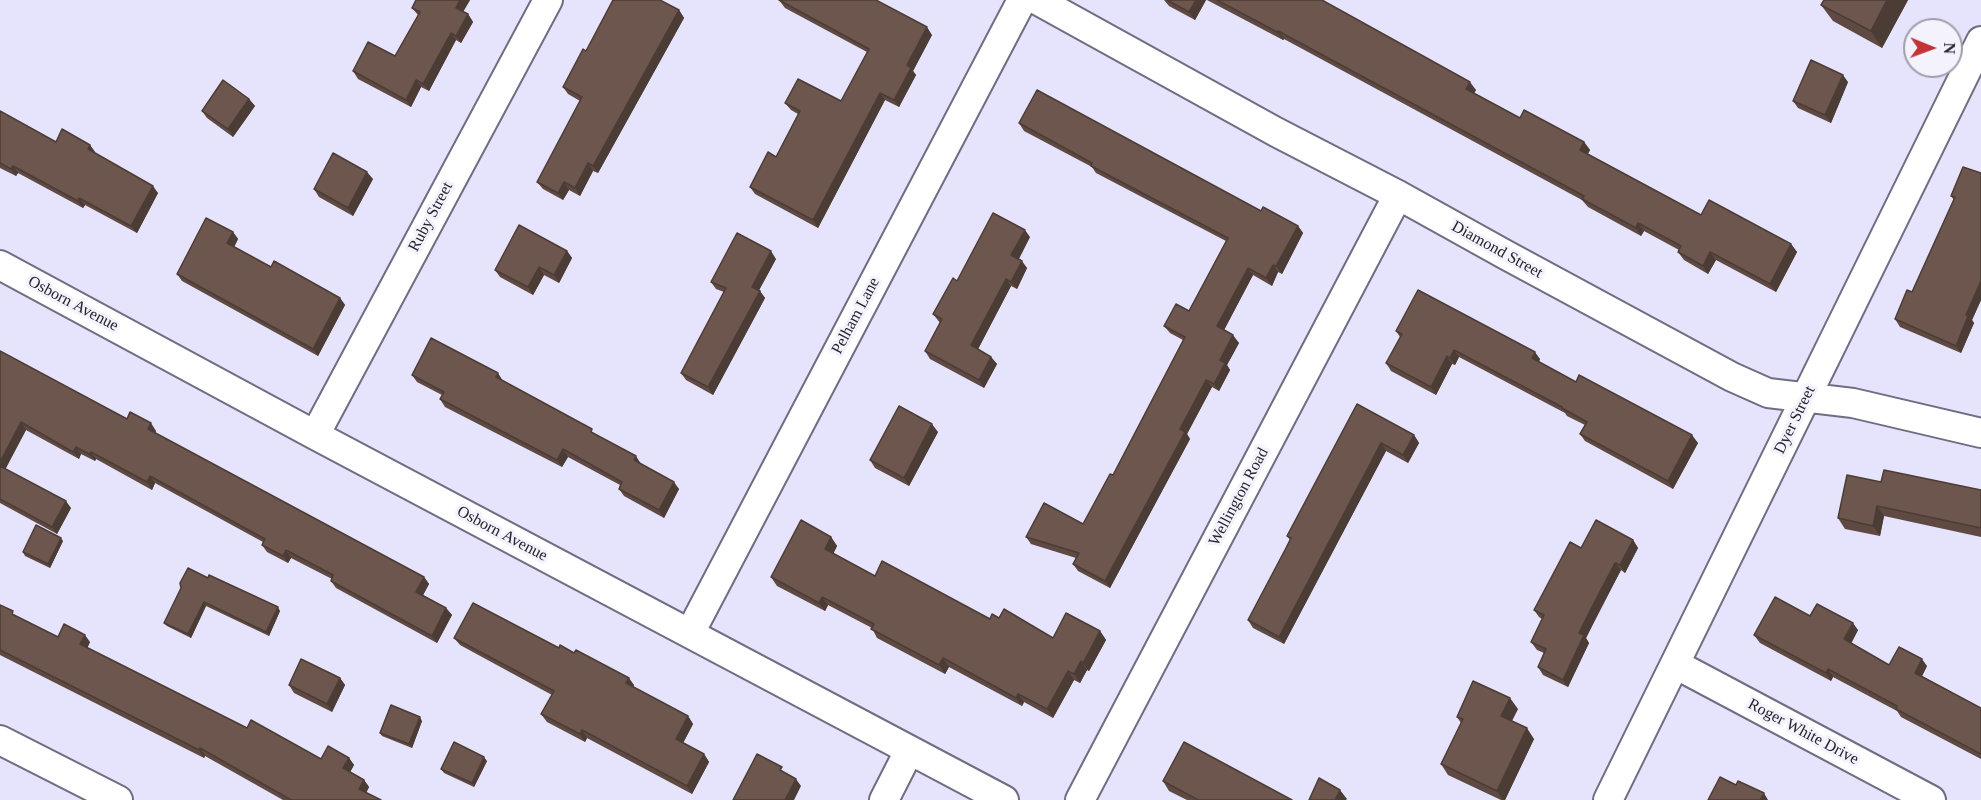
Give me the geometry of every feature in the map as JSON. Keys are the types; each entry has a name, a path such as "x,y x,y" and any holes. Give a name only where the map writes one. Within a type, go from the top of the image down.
{"street":[{"name":"Ruby Street","path":"315,435 548,0"},
{"name":"Pelham Lane","path":"690,633 1022,0"},
{"name":"Diamond Street","path":"1037,0 1276,132 1398,195 1732,377 1768,393 1852,403 1981,433"},
{"name":"Dyer Street","path":"1608,800 1981,41"},
{"name":"Wellington Road","path":"1080,800 1398,195"},
{"name":"Osborn Avenue","path":"0,265 315,435 1004,800"},
{"name":"Roger White Drive","path":"1675,664 1931,800"},
{"path":"0,740 118,800"},
{"path":"884,800 909,751"}],"building":[{"path":"416,0 460,0 456,8 468,14 456,36 451,33 423,84 416,80 406,100 353,71 368,42 395,56 420,12 412,8"},
{"path":"613,0 660,0 679,10 593,166 588,163 575,188 564,182 558,193 537,182 582,97 563,87 583,49 586,51"},
{"path":"779,0 876,0 927,27 907,65 911,68 894,100 880,93 813,220 750,187 768,152 776,157 800,111 785,103 798,79 841,101 869,49"},
{"path":"1167,0 1196,0 1189,12"},
{"path":"1217,0 1322,0 1470,82 1466,89 1520,118 1524,110 1584,142 1580,150 1701,215 1709,200 1791,244 1770,284 1710,252 1703,266 1678,252 1681,246 1638,223 1636,228 1582,199 1584,196"},
{"path":"1824,0 1887,0 1871,31 1821,5"},
{"path":"1811,60 1843,75 1825,115 1793,101"},
{"path":"223,80 249,99 228,129 202,111"},
{"path":"1037,90 1261,211 1263,207 1298,226 1276,266 1273,265 1266,278 1248,268 1217,326 1233,335 1220,360 1225,363 1214,384 1206,380 1180,429 1185,432 1105,581 1073,564 1079,553 1026,537 1044,503 1083,524 1110,474 1113,475 1185,337 1164,326 1176,304 1189,311 1228,238 1091,166 1092,163 1019,123"},
{"path":"0,111 56,142 62,129 90,145 88,149 153,186 131,226 13,166 11,169 0,163"},
{"path":"333,153 367,172 348,208 314,189"},
{"path":"1963,167 1981,173 1981,281 1956,346 1895,319 1907,290 1912,292 1955,197 1951,196"},
{"path":"993,213 1025,230 1011,255 1022,261 1011,282 1006,279 971,345 991,357 979,380 925,351 942,319 933,314 953,278 957,281"},
{"path":"206,218 233,232 227,243 271,267 274,261 340,298 313,349 177,274"},
{"path":"519,225 567,251 554,275 539,267 528,287 495,270"},
{"path":"737,233 771,251 752,287 760,291 708,387 681,373 726,288 711,282"},
{"path":"1418,290 1535,352 1532,358 1576,382 1579,375 1692,435 1668,481 1580,434 1587,422 1454,350 1450,358 1447,356 1431,387 1386,363 1402,334 1396,331"},
{"path":"431,338 498,373 496,377 592,429 591,432 636,456 634,460 674,482 659,510 619,489 622,482 563,449 557,460 440,399 444,392 412,375"},
{"path":"0,351 127,419 130,412 151,423 148,429 424,577 416,592 446,608 432,636 331,581 333,575 286,550 283,556 262,545 265,539 150,476 147,482 91,452 89,454 76,447 73,452 21,422 0,462"},
{"path":"1357,404 1414,435 1403,455 1381,443 1279,637 1248,620 1291,538 1287,536"},
{"path":"899,406 932,424 904,478 870,460"},
{"path":"0,466 66,501 52,527 0,499"},
{"path":"1884,470 1981,490 1981,528 1877,506 1873,526 1838,518 1847,475 1881,482"},
{"path":"801,520 831,537 825,549 875,576 882,561 990,619 992,614 999,618 1004,609 1053,638 1066,613 1100,631 1083,663 1081,661 1074,674 1068,671 1047,709 1018,694 1016,698 943,658 939,665 871,629 874,624 822,597 819,603 771,577"},
{"path":"1596,520 1633,540 1620,565 1615,563 1579,633 1584,635 1563,680 1538,667 1546,649 1531,642 1544,615 1534,610 1570,542 1581,548"},
{"path":"36,525 61,538 48,564 23,552"},
{"path":"188,568 208,578 209,575 278,607 266,632 204,602 188,634 164,623"},
{"path":"1775,597 1810,616 1817,604 1853,623 1844,639 1889,665 1899,647 1922,659 1915,673 1981,708 1981,754 1896,709 1897,706 1828,669 1826,673 1754,635"},
{"path":"473,603 559,648 560,645 574,653 576,650 629,678 626,683 688,716 676,739 704,754 687,786 582,730 580,734 541,714 554,691 454,638"},
{"path":"0,605 13,611 12,614 58,637 64,624 85,635 80,644 247,728 251,720 321,759 328,746 349,758 343,768 364,780 359,789 381,800 291,800 200,748 199,750 0,650"},
{"path":"301,659 340,678 327,704 289,685"},
{"path":"1473,681 1510,698 1501,716 1527,728 1497,791 1441,764 1463,719 1457,717"},
{"path":"391,705 420,717 409,744 380,733"},
{"path":"454,742 484,757 472,783 441,769"},
{"path":"1184,742 1292,800 1198,800 1163,781"},
{"path":"757,754 782,767 780,770 796,779 785,800 733,800"},
{"path":"1720,777 1736,785 1738,781 1764,793 1760,800 1708,800"},
{"path":"1319,778 1340,790 1335,800 1309,800"}]}
